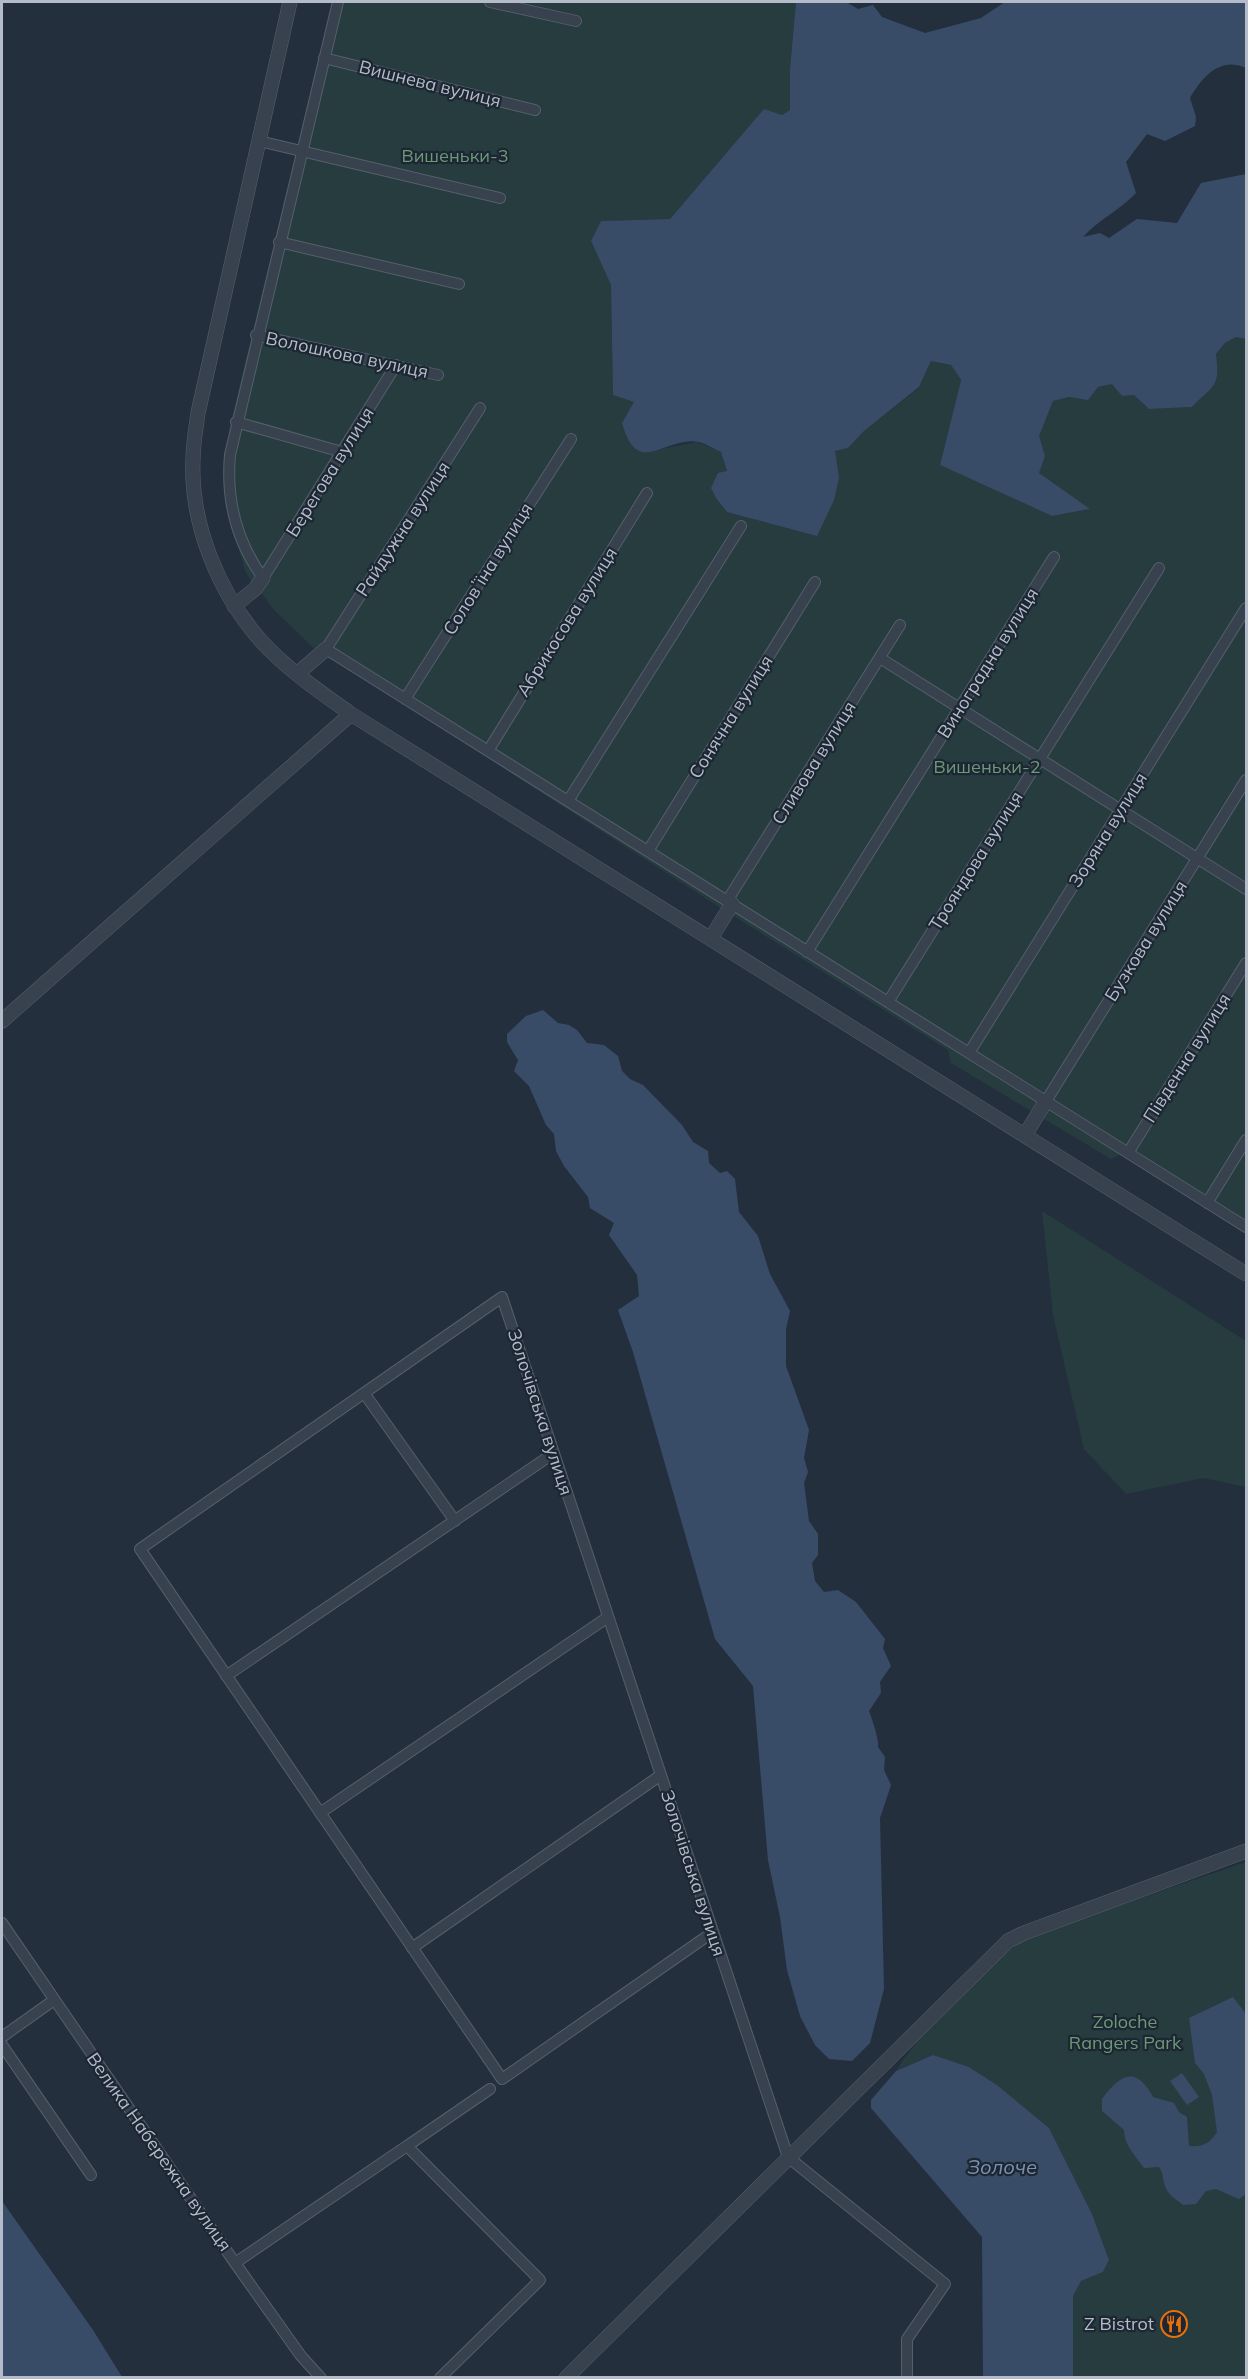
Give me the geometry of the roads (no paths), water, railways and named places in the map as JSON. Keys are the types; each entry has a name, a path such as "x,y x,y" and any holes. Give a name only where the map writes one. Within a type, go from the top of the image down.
{"street":[{"path":"290,2 198,413 193,460 196,505 209,555 234,606 262,642 297,674 351,714 1246,1274"},
{"path":"234,606 255,589 263,578 243,544 234,518 228,478 236,422 338,2"},
{"path":"490,2 576,21"},
{"name":"Вишнева вулиця","path":"324,58 536,110"},
{"path":"259,141 500,198"},
{"path":"279,242 459,284"},
{"name":"Волошкова вулиця","path":"256,335 438,375"},
{"name":"Берегова вулиця","path":"263,578 396,365"},
{"name":"Райдужна вулиця","path":"326,649 480,408"},
{"path":"236,422 342,452"},
{"name":"Соловʼїна вулиця","path":"405,699 571,439"},
{"name":"Абрикосова вулиця","path":"488,751 647,493"},
{"path":"568,801 741,526"},
{"name":"Виноградна вулиця","path":"807,952 1054,557"},
{"name":"Трояндова вулиця","path":"888,1002 1159,568"},
{"name":"Сонячна вулиця","path":"648,851 815,582"},
{"name":"Зоряна вулиця","path":"969,1053 1246,608"},
{"name":"Сливова вулиця","path":"730,903 900,625"},
{"path":"297,674 326,649 1246,1227"},
{"path":"880,658 1246,889"},
{"path":"2,1021 351,714"},
{"name":"Бузкова вулиця","path":"1046,1101 1246,780"},
{"path":"711,938 730,903"},
{"name":"Південна вулиця","path":"1128,1153 1246,963"},
{"path":"1025,1135 1046,1101"},
{"path":"1207,1203 1246,1140"},
{"name":"Золочівська вулиця","path":"364,1393 502,1297 788,2157"},
{"path":"455,1521 364,1393 140,1549 502,2079 713,1932"},
{"path":"226,1676 554,1453"},
{"path":"320,1813 608,1617"},
{"path":"412,1948 661,1775"},
{"path":"566,2378 1008,1941 1024,1933 1246,1851"},
{"name":"Велика Набережна вулиця","path":"2,1923 235,2263 301,2356 321,2378"},
{"path":"2,2037 54,2000"},
{"path":"2,2045 91,2175"},
{"path":"235,2263 490,2089"},
{"path":"407,2146 540,2280 440,2378"},
{"path":"788,2157 945,2284 907,2339 907,2378"}],"water":[{"path":"796,2 846,2 858,9 873,5 882,17 925,33 981,18 1005,2 1246,2 1246,68 1228,65 1206,76 1190,98 1196,117 1195,126 1165,141 1147,134 1126,162 1136,193 1083,237 1100,233 1109,238 1137,219 1177,223 1201,183 1246,174 1246,339 1236,337 1225,343 1216,354 1217,373 1214,384 1192,407 1149,409 1134,395 1122,396 1112,384 1098,387 1088,400 1069,397 1053,401 1039,436 1045,456 1039,473 1090,509 1052,516 940,465 961,380 951,365 931,361 919,387 864,431 848,448 835,451 839,478 834,500 817,536 727,512 711,488 718,473 727,471 721,452 699,442 687,442 644,452 636,449 629,440 622,423 634,402 613,395 611,285 591,241 601,221 670,219 764,109 782,115 790,110 790,69"},
{"path":"543,1010 558,1023 569,1025 577,1030 587,1043 604,1045 618,1056 622,1071 630,1079 643,1085 682,1125 693,1142 708,1151 709,1163 720,1173 727,1171 735,1179 739,1212 758,1236 770,1274 790,1311 786,1329 786,1366 809,1430 804,1458 808,1472 804,1483 809,1521 818,1534 818,1555 812,1563 815,1581 824,1592 838,1590 856,1602 885,1639 883,1648 891,1666 880,1682 881,1693 869,1711 878,1747 885,1757 884,1770 891,1785 880,1818 884,1989 870,2043 852,2061 829,2059 815,2045 800,2016 787,1970 780,1917 768,1860 753,1686 715,1639 633,1352 618,1310 639,1296 637,1275 609,1235 614,1223 590,1208 588,1197 564,1166 556,1151 554,1134 546,1125 529,1086 514,1071 518,1060 507,1042 507,1034 526,1016"},
{"path":"1233,1997 1246,2014 1246,2194 1239,2199 1216,2189 1206,2191 1196,2204 1183,2205 1168,2192 1159,2167 1144,2168 1128,2146 1124,2130 1102,2111 1102,2099 1122,2079 1134,2077 1147,2087 1153,2097 1174,2103 1179,2112 1187,2117 1189,2146 1198,2146 1208,2142 1217,2132 1212,2095 1204,2074 1195,2063 1189,2018"},
{"name":"Золоче","path":"933,2055 969,2067 997,2085 1049,2128 1092,2214 1109,2260 1103,2272 1081,2281 1073,2296 1073,2377 983,2377 982,2237 871,2108 871,2100 896,2071"},
{"path":"1182,2073 1199,2097 1187,2105 1170,2081"},
{"path":"2,2201 93,2330 122,2377 2,2377"}],"place":[{"name":"Z Bistrot","path":"1174,2324"}],"park label":[{"name":"Вишеньки-3","path":"455,156"},
{"name":"Вишеньки-2","path":"987,767"},
{"name":"Zoloche Rangers Park","path":"1125,2032"}]}
